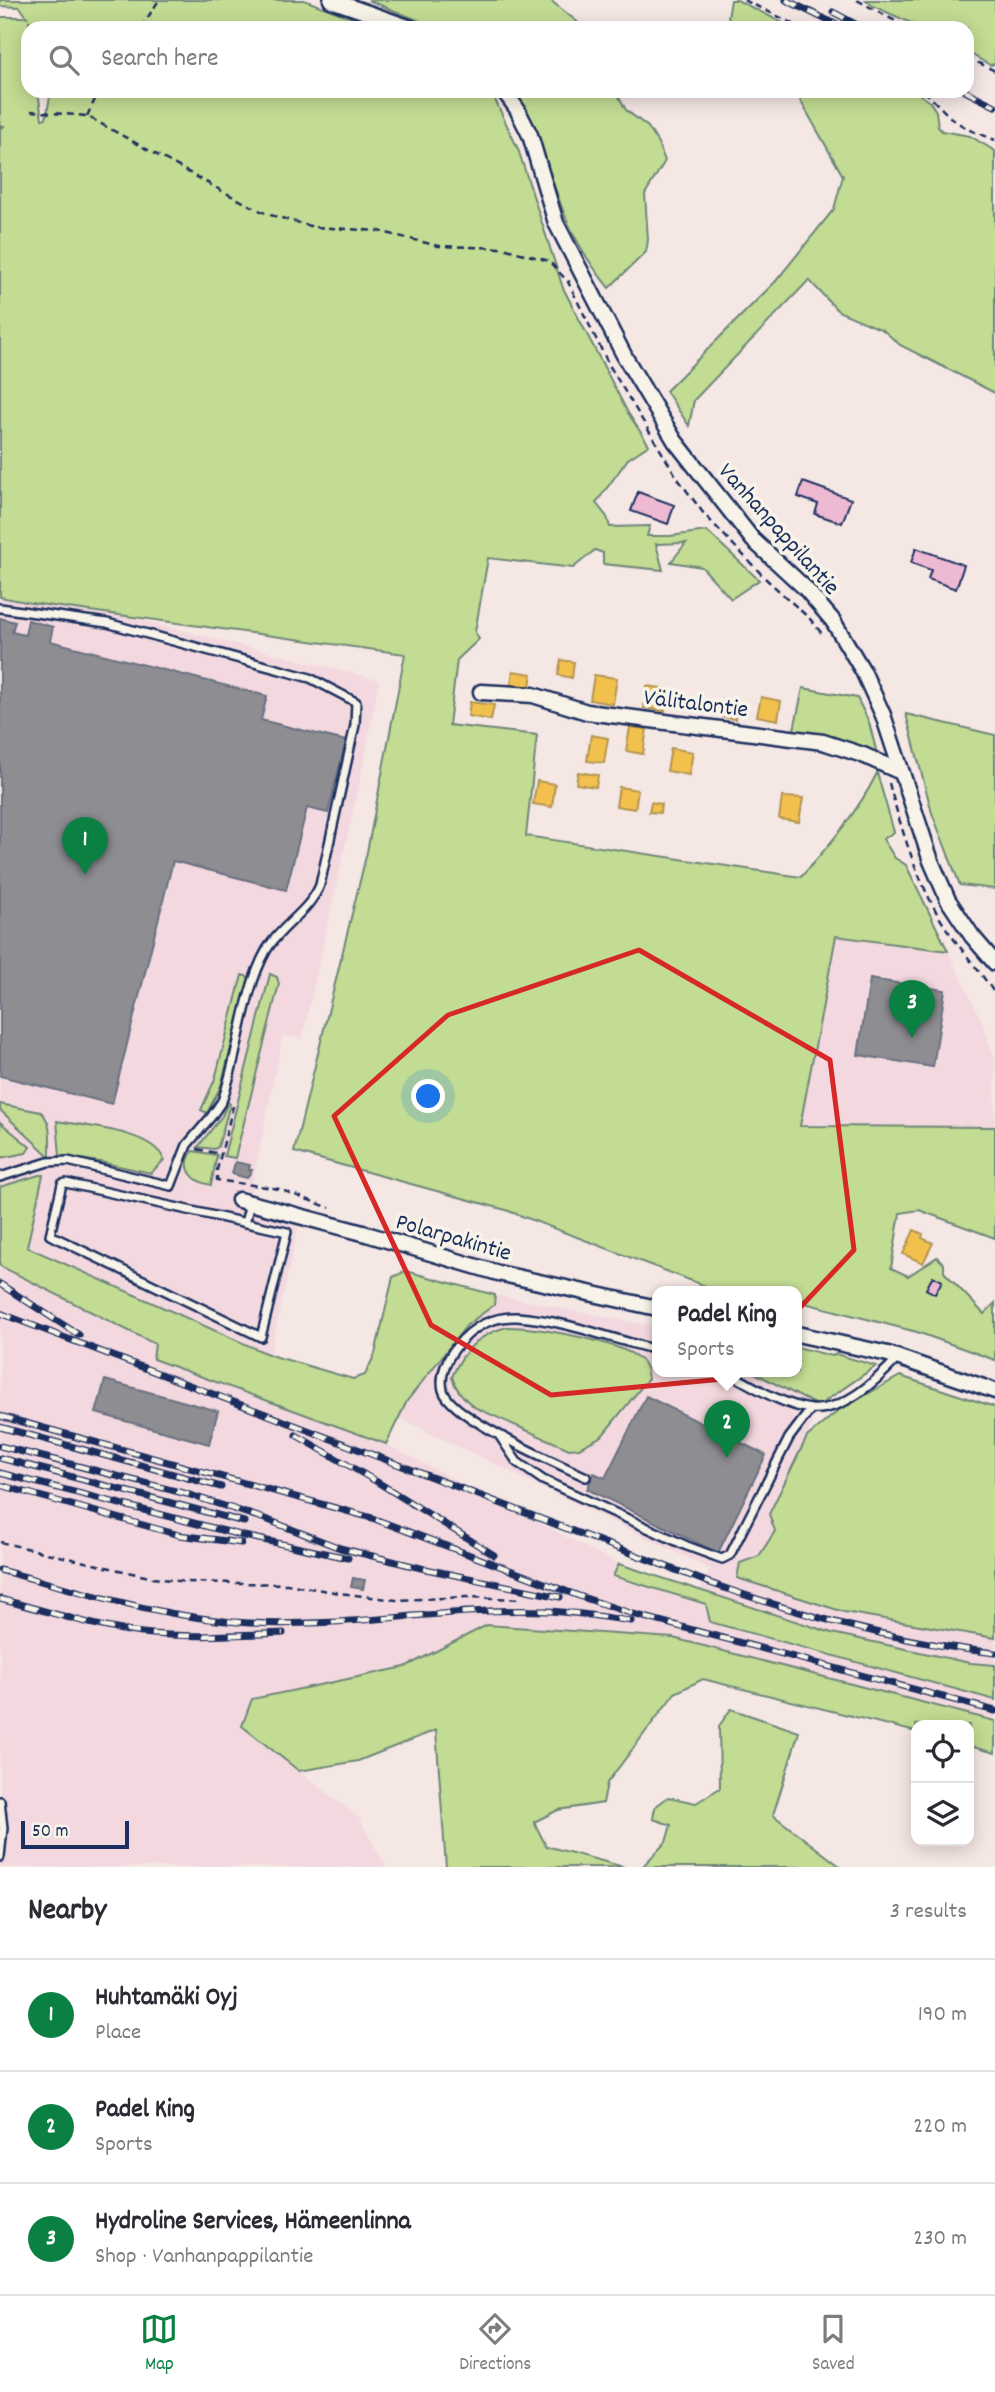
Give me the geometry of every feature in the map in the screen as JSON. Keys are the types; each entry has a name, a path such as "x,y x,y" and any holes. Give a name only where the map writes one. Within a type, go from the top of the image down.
{"street":[{"path":"331,0 391,21"},
{"name":"Vanhanpappilantie","path":"509,98 530,135 556,223 626,359 675,441 753,540 805,588 832,621 863,671 883,715 930,861 948,900 972,936 995,962"},
{"name":"Välitalontie","path":"481,692 533,695 587,712 822,741 901,772"},
{"name":"Polarpakintie","path":"245,1202 498,1273 652,1307"},
{"path":"802,1335 899,1358 995,1391"}],"lane":[{"path":"0,608 120,626 310,678 356,702 355,724 320,885 310,903 266,950 256,975 222,1101 187,1145 171,1186 68,1161 48,1162 0,1177"},
{"path":"66,1183 245,1223 287,1232 261,1337 50,1235 62,1184 66,1183"},
{"path":"245,1202 245,1223"},
{"path":"586,1477 499,1435 452,1405 443,1391 443,1371 450,1355 462,1340 484,1323 516,1317 590,1331 652,1349"},
{"path":"736,1377 772,1396 811,1409 835,1405 847,1399 883,1374 899,1358"},
{"path":"499,1435 517,1462 543,1480 687,1546 722,1559 730,1555 789,1438 811,1409"},
{"path":"0,1801 3,1828 0,1857"}],"path":[{"path":"146,21 159,0"},
{"path":"744,0 788,21"},
{"path":"857,0 895,21"},
{"path":"974,60 995,71"},
{"path":"87,116 96,98"},
{"path":"932,98 953,120 995,140"},
{"path":"31,110 87,116 267,214 314,227 379,231 438,246 503,248 549,261 568,282 610,365 678,479 704,514 825,636"},
{"path":"568,282 582,274"},
{"path":"884,765 911,857 937,914 995,994"},
{"path":"234,1100 217,1180 248,1185"},
{"path":"187,1145 221,1154"},
{"path":"0,1542 153,1578 187,1583 287,1584 396,1600 466,1597 522,1600"}],"highlighted area":[{"path":"639,950 830,1060 854,1250 734,1378 551,1395 431,1325 334,1116 448,1015"}],"shaded area":[{"path":"0,597 120,615 379,680 364,763 302,1039 283,1036 247,1210 299,1224 270,1355 27,1247 0,1231"},
{"path":"836,936 948,951 984,1026 995,1060 995,1127 800,1127"},
{"path":"0,1266 156,1344 153,1359 386,1444 619,1564 614,1576 706,1604 710,1623 995,1700 995,1721 673,1638 487,1625 405,1667 252,1699 242,1726 359,1818 386,1867 0,1867"},
{"path":"495,1295 652,1326 652,1377 763,1377 818,1406 807,1437 769,1514 775,1531 759,1556 737,1578 844,1612 995,1638 995,1665 970,1663 832,1633 700,1590 710,1569 399,1418 407,1401 467,1325 494,1305"}],"green space":[{"path":"0,0 304,0 361,21 21,21 21,98 39,98 42,119 46,118 50,98 494,98 518,149 563,288 628,413 649,445 628,459 596,503 607,517 610,527 650,526 647,536 707,531 759,580 731,599 702,567 671,562 686,543 656,544 663,570 603,564 603,553 595,550 573,568 488,558 475,632 479,639 457,660 449,725 537,735 526,836 801,877 852,814 877,773 894,832 883,839 895,858 906,865 948,951 836,936 800,1126 995,1127 995,1238 919,1210 900,1213 891,1268 908,1276 937,1257 944,1264 944,1272 984,1314 995,1303 995,1360 917,1332 802,1302 802,1286 705,1286 506,1210 294,1152 367,852 405,654 0,597 0,128 5,126 0,126 0,17 27,17 20,7 0,6"},
{"path":"368,0 550,0 576,21 420,21"},
{"path":"731,0 737,0 779,21 730,21 728,18"},
{"path":"866,0 995,0 995,64 990,65 974,56 974,21 906,21"},
{"path":"519,98 620,98 626,110 648,127 658,143 665,161 645,194 648,240 646,252 609,288 585,255 570,228 538,137"},
{"path":"799,98 925,98 936,111 938,127 942,131 970,136 995,151 995,393 900,345 883,330 838,311 809,280 694,400 689,426 666,391 776,281 834,209 843,176"},
{"path":"803,688 857,698 869,722 878,758 793,734"},
{"path":"906,714 995,735 995,889 960,885 932,813"},
{"path":"270,974 277,977 279,984 235,1158 224,1156"},
{"path":"242,975 249,977 221,1086 207,1113 201,1110 215,1079"},
{"path":"228,1102 230,1104 218,1147 198,1147 222,1116"},
{"path":"0,1104 41,1112 45,1116 49,1126 50,1155 0,1110"},
{"path":"57,1121 133,1136 158,1150 164,1160 151,1173 60,1156"},
{"path":"0,1122 30,1147 26,1153 0,1158"},
{"path":"193,1151 217,1155 211,1185 199,1181 190,1173 188,1163"},
{"path":"43,1175 27,1247 270,1355 353,1379 365,1375 375,1354 393,1277 406,1271 495,1295 494,1305 467,1325 407,1401 386,1444 153,1359 155,1344 0,1266 0,1187"},
{"path":"507,1327 556,1332 614,1346 640,1359 647,1370 648,1379 602,1436 579,1448 569,1449 476,1408 456,1387 452,1377 467,1351 488,1334"},
{"path":"802,1348 832,1356 836,1354 876,1366 818,1406 763,1377 802,1377"},
{"path":"900,1376 995,1407 995,1638 844,1612 737,1578 740,1563 759,1556 775,1531 769,1514 807,1437 839,1410"},
{"path":"619,1564 832,1633 970,1663 995,1665 995,1700 710,1622 706,1604 613,1576"},
{"path":"487,1625 673,1638 995,1721 995,1753 974,1747 974,1720 911,1720 911,1731 703,1679 675,1693 607,1783 603,1803 558,1810 534,1822 546,1846 624,1867 446,1867 436,1730 358,1761 299,1771 242,1726 252,1699 405,1667"},
{"path":"731,1709 799,1732 773,1815 841,1867 642,1867 666,1842 671,1825 653,1819 655,1807 668,1797 696,1803 720,1788 719,1726"}],"building: Homes":[{"path":"561,660 574,662 572,678 558,675"},
{"path":"513,671 532,674 529,692 510,689"},
{"path":"594,675 617,678 613,704 590,700"},
{"path":"647,686 668,689 665,711 644,708"},
{"path":"761,697 781,701 778,720 757,716"},
{"path":"470,702 494,705 491,720 468,716"},
{"path":"725,703 737,704 735,719 722,717"},
{"path":"630,727 647,729 643,754 626,751"},
{"path":"591,735 608,738 604,763 587,761"},
{"path":"671,748 693,752 689,775 667,771"},
{"path":"578,772 598,775 596,787 576,784"},
{"path":"537,781 555,784 552,807 533,804"},
{"path":"619,787 638,790 635,809 616,806"},
{"path":"782,797 803,798 799,822 779,819"},
{"path":"651,802 661,804 660,813 649,812"},
{"path":"914,1230 933,1243 923,1263 903,1254"}],"building: Industry":[{"path":"0,618 15,622 12,632 25,635 28,620 53,627 50,641 267,696 261,720 346,741 328,813 307,808 286,890 173,861 112,1104 0,1076"},
{"path":"870,979 945,990 933,1067 858,1055"},
{"path":"235,1162 250,1165 249,1170 252,1170 247,1178 232,1174"},
{"path":"105,1380 218,1411 209,1444 96,1413"},
{"path":"646,1396 766,1455 718,1553 587,1489 594,1473 605,1478"},
{"path":"353,1578 365,1580 363,1589 351,1587"}],"building: Other":[{"path":"803,482 851,499 842,523 815,514 818,504 798,497"},
{"path":"638,492 674,505 668,524 631,511"},
{"path":"916,548 964,565 956,589 928,579 931,570 911,563"},
{"path":"933,1276 942,1281 935,1294 926,1289"}],"railway":[{"path":"786,0 829,21"},
{"path":"833,12 850,21"},
{"path":"974,96 995,106"},
{"path":"0,1284 79,1335"},
{"path":"0,1313 742,1594 849,1626 921,1642 995,1653"},
{"path":"0,1416 372,1518 633,1614 995,1711"},
{"path":"0,1427 221,1487"},
{"path":"296,1435 494,1555"},
{"path":"0,1446 187,1494 268,1520 340,1548 560,1597"},
{"path":"0,1458 244,1522"},
{"path":"0,1473 244,1536 348,1558"},
{"path":"0,1485 179,1535 241,1543"},
{"path":"0,1570 154,1610 249,1623 323,1623 509,1611 568,1612 631,1621"},
{"path":"0,1599 88,1623 142,1633 195,1636 283,1633"}],"place":[{"name":"Huhtamäki Oyj","path":"85,875"},
{"name":"Hydroline Services, Hämeenlinna","path":"912,1038"},
{"name":"Padel King","path":"727,1458"}]}
